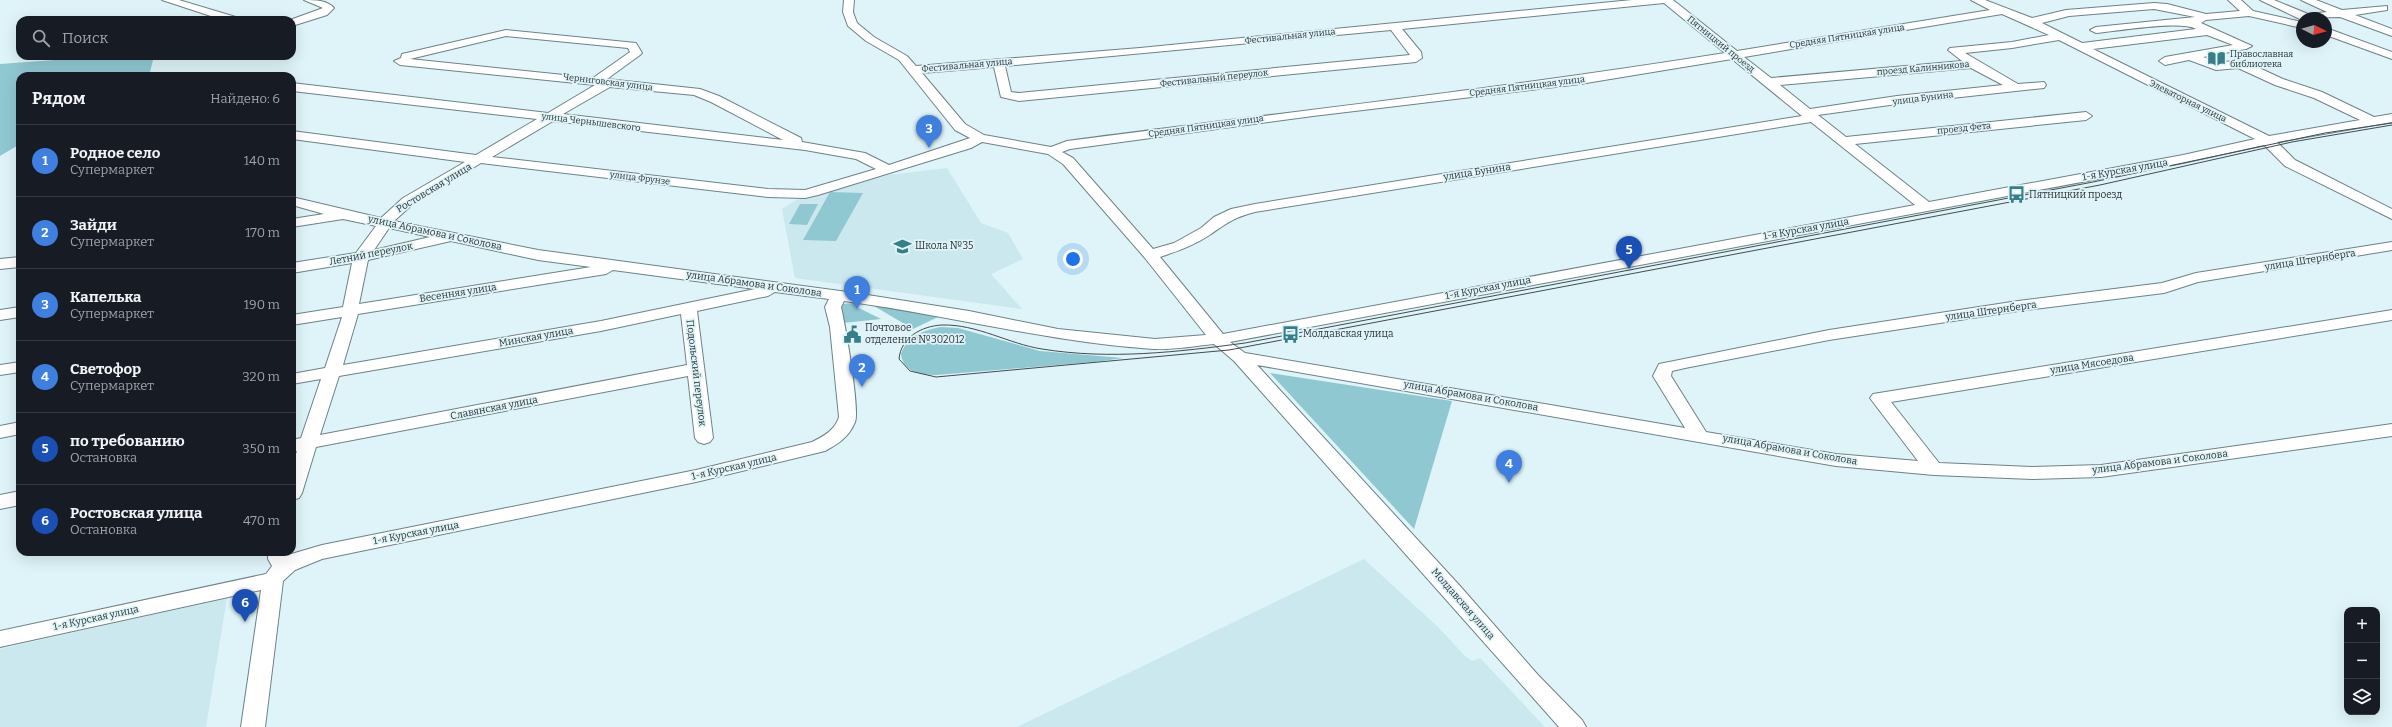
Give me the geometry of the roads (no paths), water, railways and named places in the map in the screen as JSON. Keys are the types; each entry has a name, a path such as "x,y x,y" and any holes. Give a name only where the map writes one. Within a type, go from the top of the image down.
{"street":[{"path":"168,0 222,16"},
{"path":"296,22 323,13 329,8 326,4 309,0"},
{"name":"Молдавская улица","path":"849,0 848,12 852,24 870,39 903,58 915,70 960,127 980,138 1052,150 1068,161 1150,255 1220,339 1224,346 1240,357 1453,592 1530,681 1574,727"},
{"name":"Фестивальная улица","path":"915,70 1140,51 1393,25 1666,0"},
{"name":"Пятницкий проезд","path":"1666,0 1736,54 1767,82 1809,116 1926,207"},
{"name":"Элеваторная улица","path":"1976,0 2031,22 2058,37 2267,140 2290,163 2392,215"},
{"path":"2233,0 2240,3 2249,13"},
{"path":"2265,0 2296,14"},
{"path":"2306,0 2392,33"},
{"path":"2031,22 2061,16 2066,13 2154,6 2167,7 2206,17"},
{"path":"2332,13 2383,8"},
{"name":"Средняя Пятницкая улица","path":"1052,150 1067,145 1274,117 1580,80 2002,11"},
{"path":"2096,30 2173,22 2192,22 2206,17 2249,13 2296,21"},
{"path":"2164,61 2246,46 2208,31 2192,22"},
{"name":"Фестивальный переулок","path":"997,62 1000,68 1005,94 1019,97 1416,58 1415,52 1393,25"},
{"path":"2079,47 2208,31"},
{"name":"Ростовская улица","path":"296,469 300,445 331,372 352,310 355,279 361,257 391,215 408,201 551,117 603,82 636,53 632,45 575,38 506,33 402,57 400,61"},
{"path":"2332,33 2392,56"},
{"name":"проезд Калинникова","path":"1973,64 1954,50 2012,45 2058,37"},
{"path":"2190,56 2216,66 2240,64 2278,82 2325,98 2372,121"},
{"name":"Черниговская улица","path":"400,61 696,92 715,99 805,146"},
{"path":"1973,64 2015,87"},
{"name":"проезд Калинникова","path":"1767,82 1973,64"},
{"name":"улица Бунина","path":"1150,255 1179,246 1206,231 1219,220 1236,212 1255,208 1809,116 2015,87 2040,85"},
{"name":"улица Чернышевского","path":"296,87 805,146 860,156 887,169"},
{"name":"проезд Фета","path":"1842,141 2086,116"},
{"name":"1-я Курская улица","path":"1220,339 2183,159 2267,140 2392,118"},
{"name":"улица Фрунзе","path":"296,136 392,149 483,158 768,193 805,194 966,145 980,138"},
{"name":"улица Абрамова и Соколова","path":"296,202 346,215 386,222 538,255 780,289 820,293 1091,338 1154,344 1220,339"},
{"path":"296,222 346,215"},
{"name":"Летний переулок","path":"296,267 361,257 450,237"},
{"name":"улица Штернберга","path":"1698,434 1662,376 1666,368 1684,363 1829,335 2033,304 2164,288 2196,278 2392,246"},
{"path":"0,264 16,262"},
{"name":"Весенняя улица","path":"296,319 624,266"},
{"name":"Минская улица","path":"296,378 601,326 780,289"},
{"name":"1-я Курская улица","path":"0,639 278,566 322,552 704,474 818,447 843,430 848,417 838,327 833,307 838,296"},
{"name":"Подольский переулок","path":"688,307 704,438"},
{"path":"0,315 16,313"},
{"name":"улица Мясоедова","path":"1934,469 1879,398 2392,315"},
{"name":"улица Абрамова и Соколова","path":"1240,357 1698,434 1836,460 1934,469 2032,472 2101,471 2392,430"},
{"path":"0,370 16,368"},
{"name":"Славянская улица","path":"300,445 695,369"},
{"path":"0,432 16,429"},
{"path":"0,502 16,499"},
{"path":"253,727 278,566"}],"tram line":[{"path":"2392,123 2325,133 2093,182 1245,343 1144,354 1093,354 1042,349 968,328 942,325 920,330 914,334 904,345 899,359 910,371 936,377 1229,350 2100,185 2292,142 2392,125"}],"place":[{"name":"Православная библиотека","path":"2217,59"},
{"name":"Капелька","path":"929,148"},
{"name":"Пятницкий проезд","path":"2016,195"},
{"name":"Школа №35","path":"902,246"},
{"name":"по требованию","path":"1629,269"},
{"name":"Родное село","path":"857,309"},
{"name":"Почтовое отделение №302012","path":"852,334"},
{"name":"Молдавская улица","path":"1290,334"},
{"name":"Зайди","path":"862,387"},
{"name":"Светофор","path":"1509,483"},
{"name":"Ростовская улица","path":"245,622"}]}
